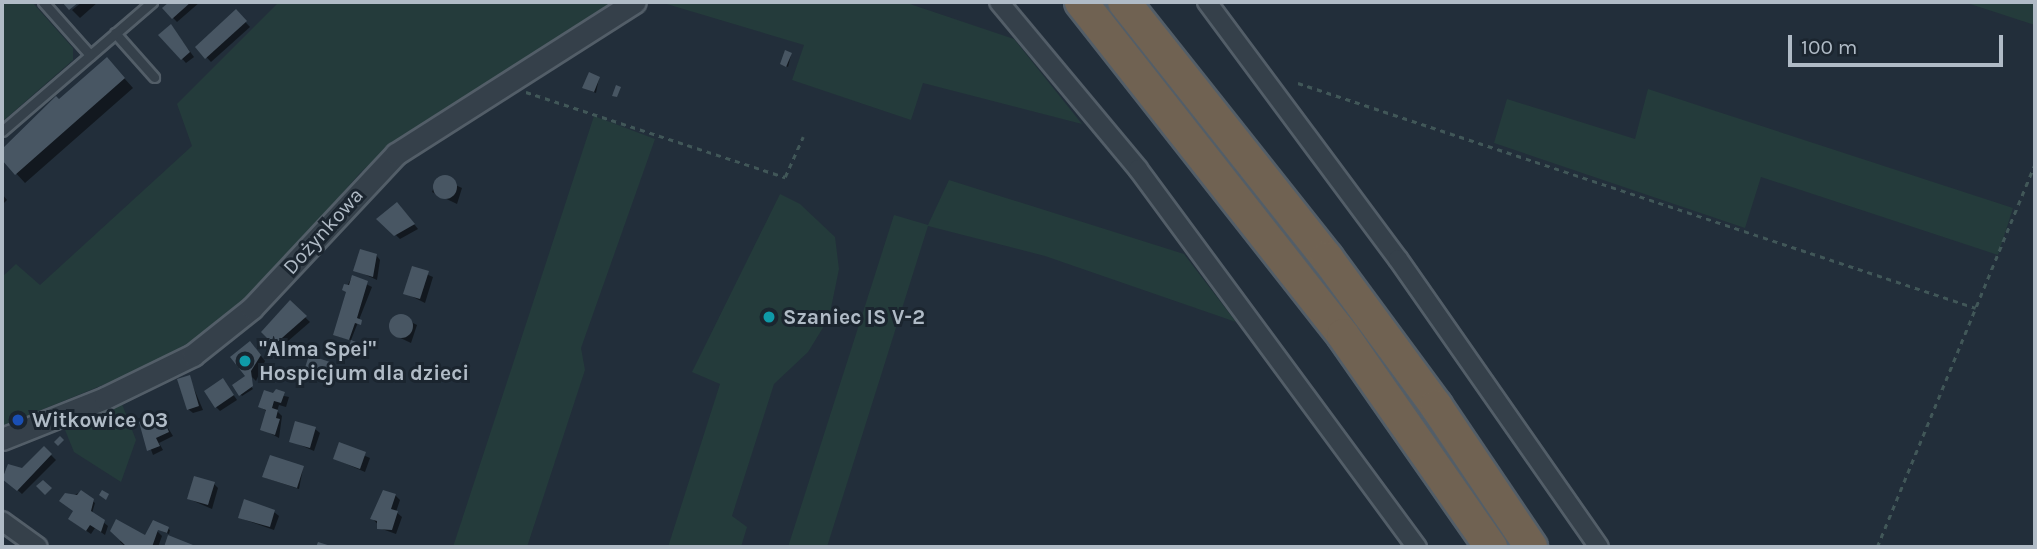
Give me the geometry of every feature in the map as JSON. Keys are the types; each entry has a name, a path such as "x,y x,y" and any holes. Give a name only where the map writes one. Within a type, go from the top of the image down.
{"highway":[{"path":"1081,2 1343,335 1490,547"},
{"path":"1124,2 1327,258 1436,406 1531,547"}],"street":[{"name":"Dożynkowa","path":"2,439 105,398 193,355 252,307 396,154 499,86 635,2"},
{"path":"999,2 1138,169 1417,547"},
{"path":"1207,2 1398,259 1598,547"},
{"path":"2,521 38,547"}],"lane":[{"path":"43,2 90,55"},
{"path":"134,2 142,10"},
{"path":"2,131 152,2"},
{"path":"115,33 154,77"}],"path":[{"path":"1298,83 1976,308"},
{"path":"499,86 580,107 785,177 803,137"},
{"path":"1877,547 2035,163"}],"green space":[{"path":"2,2 32,2 73,48 73,60 2,122"},
{"path":"279,2 614,2 386,149 360,173 278,267 214,328 147,367 2,426 2,277 16,264 40,285 192,146 177,104"},
{"path":"660,2 904,2 1014,39 1082,124 923,83 911,120 792,80 804,45"},
{"path":"1964,2 2035,2 2035,25"},
{"path":"1648,89 2013,208 1998,255 1761,177 1745,228 1494,143 1507,99 1635,139"},
{"path":"594,116 655,139 581,348 585,370 527,547 453,547"},
{"path":"949,180 1184,254 1236,322 1045,256 928,226 827,547 788,547 894,215 928,225"},
{"path":"780,194 800,204 835,237 839,269 829,318 808,352 774,384 732,516 747,527 741,547 668,547 720,384 692,372"},
{"path":"122,404 136,440 121,482 74,452 63,425"}],"building":[{"path":"62,2 79,2 69,10"},
{"path":"169,2 191,2 172,19 162,8"},
{"path":"236,9 247,21 205,59 195,47"},
{"path":"171,24 190,52 181,60 158,35"},
{"path":"785,50 792,53 786,67 780,64"},
{"path":"107,57 125,78 15,175 2,160 2,149 56,96 59,99"},
{"path":"589,72 600,77 594,92 582,88"},
{"path":"616,85 621,87 617,97 612,96"},
{"path":"445,175 454,178 457,187 454,196 445,199 436,196 433,187 436,178"},
{"path":"397,202 415,224 394,236 376,219"},
{"path":"360,249 377,254 373,277 353,271"},
{"path":"412,266 429,271 420,299 403,294"},
{"path":"352,275 368,281 357,318 362,320 361,325 355,323 349,340 333,335 346,292 342,290 344,284 349,285"},
{"path":"290,300 307,316 274,345 261,332"},
{"path":"401,314 412,321 413,326 406,337 401,338 390,331 389,326 396,315"},
{"path":"351,340 356,342 352,355 347,353"},
{"name":"\"Alma Spei\" Hospicjum dla dzieci","path":"250,341 261,355 251,371 253,386 239,396 232,385 245,376 230,357"},
{"path":"309,355 333,363 328,379 304,371"},
{"path":"445,366 453,369 450,378 442,375"},
{"path":"190,375 199,406 187,410 177,379"},
{"path":"223,378 234,395 215,408 204,391"},
{"path":"276,389 285,392 281,403 274,401 272,408 278,410 276,418 280,419 275,435 260,430 266,410 258,407 264,390 273,393"},
{"path":"161,413 169,432 156,438 160,446 147,451 139,422"},
{"path":"295,421 316,427 310,448 289,442"},
{"path":"60,436 64,440 58,446 54,442"},
{"path":"339,442 366,452 360,469 333,459"},
{"path":"44,446 52,454 17,491 2,479 8,464 22,468"},
{"path":"270,455 304,466 297,488 262,477"},
{"path":"194,476 215,482 208,505 187,499"},
{"path":"43,480 52,488 45,495 36,486"},
{"path":"81,490 94,499 91,511 105,520 101,532 90,525 86,531 68,519 73,511 59,501 65,493 77,495"},
{"path":"102,490 109,494 106,500 99,495"},
{"path":"383,490 396,494 391,509 398,511 392,530 377,529 377,521 370,519"},
{"path":"244,499 275,510 270,527 238,518"},
{"path":"116,519 145,535 153,520 169,527 167,533 158,530 152,547 127,547 110,531"},
{"path":"168,535 198,547 164,547"},
{"path":"318,542 334,547 316,547"}],"place":[{"name":"Szaniec IS V-2","path":"769,317"},
{"name":"\"Alma Spei\" Hospicjum dla dzieci","path":"245,361"},
{"name":"Witkowice 03","path":"18,420"}]}
